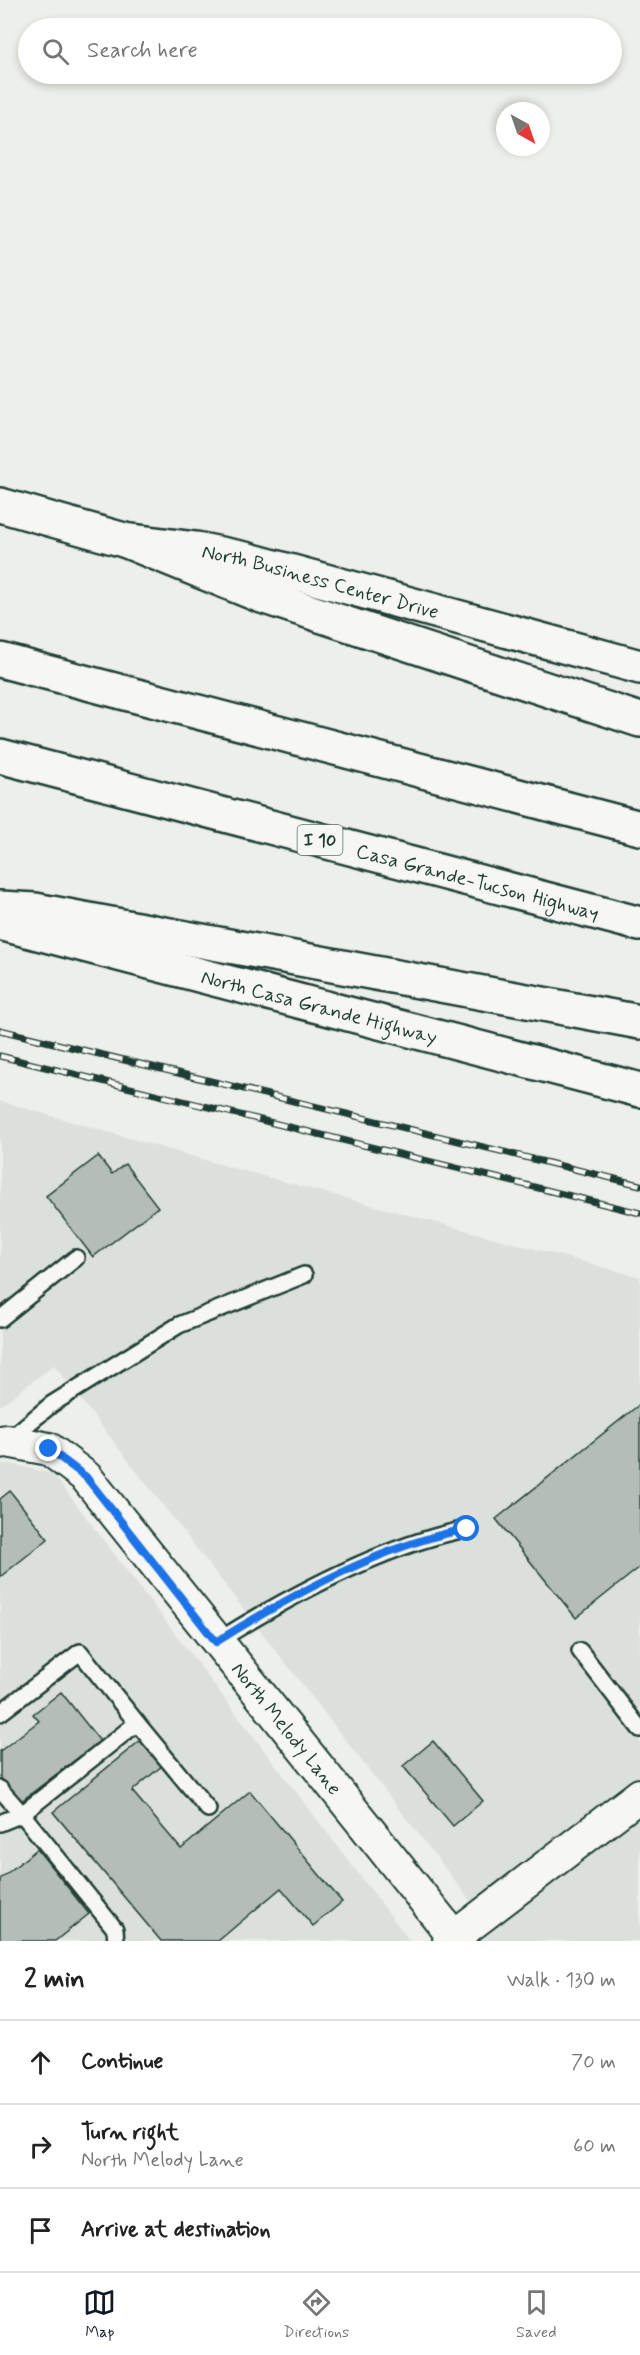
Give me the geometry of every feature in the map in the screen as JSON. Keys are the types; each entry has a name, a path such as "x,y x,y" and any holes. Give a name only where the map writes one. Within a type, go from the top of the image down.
{"main road":[{"name":"North Business Center Drive","path":"0,505 124,540 196,549 245,559 640,667"},
{"path":"124,540 259,595 640,720"},
{"path":"0,660 640,828"},
{"name":"Casa Grande-Tucson Highway","path":"0,756 640,924"},
{"path":"0,908 35,910 640,1022"},
{"name":"North Casa Grande Highway","path":"0,923 640,1090"}],"street":[{"name":"North Melody Lane","path":"3,1441 49,1449 86,1477 452,1939"},
{"path":"452,1939 640,1795"}],"lane":[{"path":"0,1319 76,1258"},
{"path":"3,1441 52,1404 179,1325 304,1275"},
{"path":"216,1642 262,1613 363,1563 436,1535 467,1529"},
{"path":"580,1651 640,1729"},
{"path":"0,1713 80,1652 208,1809"},
{"path":"0,1822 22,1814 137,1723"},
{"path":"0,1789 115,1929 116,1941"}],"shaded area":[{"path":"0,1101 233,1168 640,1277 640,1941 481,1941 493,1930 54,1365 0,1406"},
{"path":"7,1463 53,1474 410,1941 0,1941 0,1465"}],"building":[{"path":"98,1156 112,1174 125,1164 158,1207 93,1257 46,1196"},
{"path":"640,1404 640,1567 576,1618 496,1519"},
{"path":"10,1491 48,1539 0,1577 0,1499"},
{"path":"61,1692 100,1741 20,1802 0,1777 0,1751 39,1721 33,1714"},
{"path":"142,1739 163,1765 132,1791 181,1849 250,1791 342,1902 313,1926 281,1888 218,1941 161,1941 53,1812"},
{"path":"433,1741 483,1801 453,1826 403,1766"},
{"path":"37,1849 89,1914 55,1941 0,1941 0,1879"}],"railway":[{"path":"0,1030 640,1185"},
{"path":"0,1056 640,1213"}],"route":[{"path":"49,1449 86,1477 216,1642 262,1613 363,1563 436,1535 467,1529"}]}
